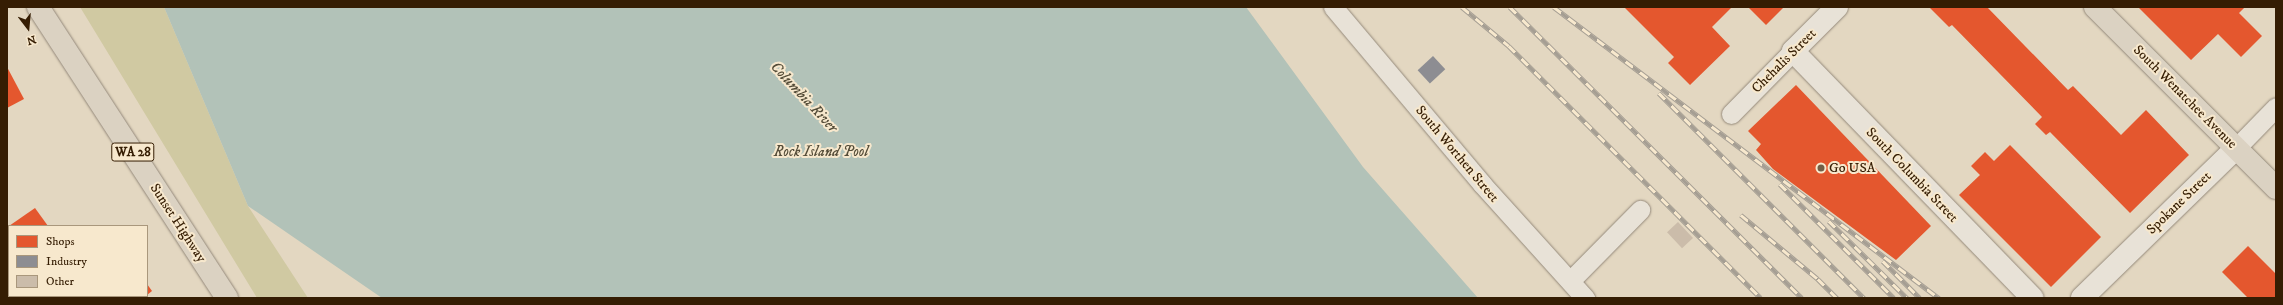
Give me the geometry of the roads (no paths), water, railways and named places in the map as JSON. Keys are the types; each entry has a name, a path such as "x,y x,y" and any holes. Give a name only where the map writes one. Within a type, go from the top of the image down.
{"main road":[{"name":"Sunset Highway","path":"38,7 227,298"},
{"name":"South Wenatchee Avenue","path":"2095,7 2276,188"}],"street":[{"name":"South Worthen Street","path":"1333,7 1482,184 1585,298"},
{"name":"Chehalis Street","path":"1731,114 1837,7"},
{"name":"South Columbia Street","path":"1793,52 2032,298"},
{"name":"Spokane Street","path":"2082,298 2276,107"},
{"path":"1570,281 1640,210"}],"water":[{"name":"Rock Island Pool","path":"164,7 1246,7 1363,167 1478,298 382,298 248,206"}],"railway":[{"path":"1462,7 1509,46 1761,298"},
{"path":"1510,7 1802,298"},
{"path":"1554,7 1939,298"},
{"path":"1659,93 1864,298"},
{"path":"1780,184 1894,298"},
{"path":"1741,215 1818,279 1837,298"},
{"path":"1829,221 1907,298"},
{"path":"1883,261 1920,298"}],"place":[{"name":"Go USA","path":"1821,168"}],"water label":[{"name":"Columbia River","path":"804,97"}]}
